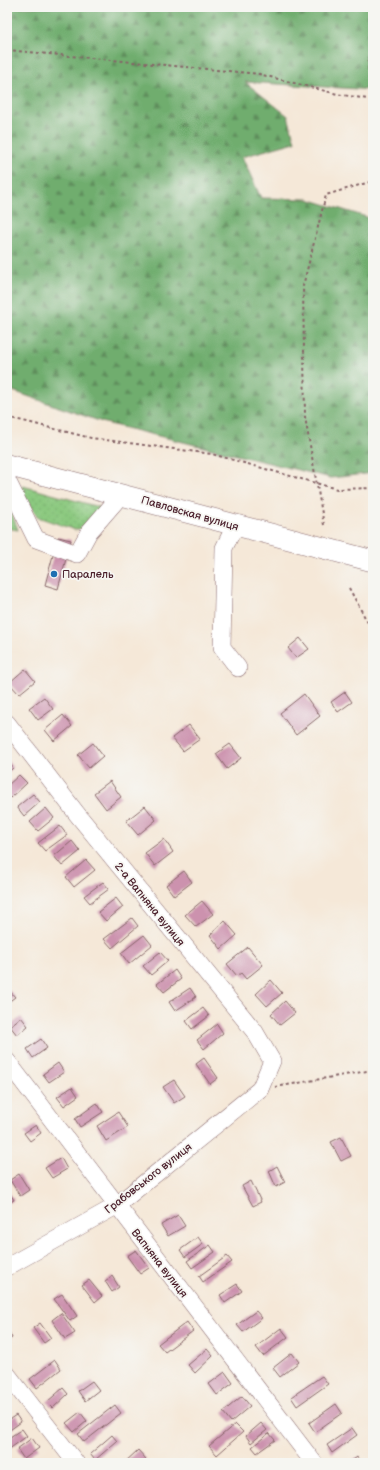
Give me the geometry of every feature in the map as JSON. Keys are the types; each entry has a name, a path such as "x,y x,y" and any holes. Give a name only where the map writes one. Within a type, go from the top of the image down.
{"main road":[{"name":"Павловская вулиця","path":"7,465 373,561"}],"street":[{"path":"7,480 36,539 77,554 89,532 122,494"},
{"path":"235,526 224,548 222,647 238,668"},
{"name":"2-а Вапняна вулиця","path":"7,723 77,814 255,1032 272,1061 260,1089"},
{"name":"Вапняна вулиця","path":"7,1061 116,1206 314,1463"},
{"name":"Грабовського вулиця","path":"7,1267 116,1206 260,1089"},
{"path":"7,1374 76,1463"}],"path":[{"path":"370,7 372,19 368,70 373,85"},
{"path":"7,50 259,74 337,94 373,100"},
{"path":"324,525 305,417 303,286 326,195 373,181"},
{"path":"7,417 91,438 212,454 338,489 373,488"},
{"path":"349,588 368,623 373,628"},
{"path":"260,1089 373,1070"}],"green space":[{"path":"7,7 373,7 373,90 245,82 288,116 295,142 242,157 261,198 308,199 373,219 373,473 331,478 105,423 7,389"},
{"path":"23,486 102,508 82,528 75,530 38,517 20,490"},
{"path":"7,500 18,530 7,528"}],"building":[{"path":"58,537 71,540 58,589 45,585"},
{"path":"300,638 309,649 296,658 288,648"},
{"path":"25,669 35,681 19,694 9,683"},
{"path":"345,692 352,702 338,712 331,702"},
{"path":"304,694 320,716 296,735 280,713"},
{"path":"44,697 53,709 38,720 29,708"},
{"path":"63,715 72,726 54,741 45,730"},
{"path":"189,725 200,739 183,751 172,738"},
{"path":"93,743 103,756 89,768 78,755"},
{"path":"230,744 241,758 227,769 216,754"},
{"path":"7,760 13,768 7,773"},
{"path":"19,775 27,783 11,798 7,794 7,786"},
{"path":"110,781 121,797 106,809 94,793"},
{"path":"33,794 40,802 24,816 17,807"},
{"path":"145,806 156,820 138,835 126,821"},
{"path":"46,808 54,818 38,831 30,822"},
{"path":"60,826 67,835 45,851 38,843"},
{"path":"164,839 173,852 155,866 145,853"},
{"path":"72,841 80,851 62,866 54,856"},
{"path":"86,860 95,870 74,887 66,877"},
{"path":"184,871 192,882 174,896 166,885"},
{"path":"103,882 109,889 90,903 84,896"},
{"path":"116,898 123,907 106,921 98,912"},
{"path":"202,901 213,914 196,927 185,915"},
{"path":"132,918 138,926 112,948 104,939"},
{"path":"225,921 237,935 221,949 210,935"},
{"path":"144,935 152,945 129,964 121,953"},
{"path":"248,947 263,965 246,979 241,973 237,976 227,964"},
{"path":"160,952 168,961 151,975 143,966"},
{"path":"175,970 181,979 164,992 157,984"},
{"path":"271,980 282,993 267,1006 256,994"},
{"path":"190,988 196,997 175,1011 169,1002"},
{"path":"9,990 15,997 7,1003 7,992"},
{"path":"285,1001 295,1013 280,1025 271,1014"},
{"path":"203,1008 209,1016 192,1029 186,1021"},
{"path":"21,1017 28,1026 17,1035 10,1026"},
{"path":"217,1024 223,1033 204,1049 197,1040"},
{"path":"41,1039 47,1048 33,1058 27,1049"},
{"path":"204,1058 218,1078 210,1084 196,1064"},
{"path":"58,1063 64,1072 49,1082 43,1074"},
{"path":"174,1080 185,1096 174,1103 163,1087"},
{"path":"72,1087 78,1096 64,1106 57,1097"},
{"path":"97,1103 103,1112 80,1127 75,1119"},
{"path":"118,1112 128,1127 106,1141 97,1126"},
{"path":"36,1125 41,1133 30,1141 24,1133"},
{"path":"341,1137 351,1156 341,1161 331,1142"},
{"path":"61,1158 67,1169 52,1178 45,1168"},
{"path":"277,1166 285,1182 276,1187 269,1171"},
{"path":"19,1174 29,1190 20,1196 10,1180"},
{"path":"251,1181 261,1202 253,1206 242,1186"},
{"path":"7,1189 14,1200 7,1204"},
{"path":"178,1215 185,1226 168,1236 161,1225"},
{"path":"198,1237 203,1244 185,1257 180,1250"},
{"path":"210,1245 215,1252 192,1268 187,1261"},
{"path":"136,1250 149,1268 140,1274 127,1256"},
{"path":"227,1256 232,1262 203,1282 199,1276"},
{"path":"112,1276 119,1287 112,1292 105,1281"},
{"path":"89,1280 102,1296 95,1302 82,1285"},
{"path":"237,1284 242,1291 225,1303 220,1295"},
{"path":"62,1294 77,1316 70,1321 54,1299"},
{"path":"256,1311 262,1318 243,1332 237,1325"},
{"path":"61,1313 75,1333 65,1339 52,1320"},
{"path":"187,1322 193,1331 165,1352 158,1344"},
{"path":"40,1323 51,1338 44,1343 33,1328"},
{"path":"7,1327 12,1338 7,1341"},
{"path":"281,1328 288,1337 263,1356 256,1347"},
{"path":"207,1349 213,1356 195,1373 188,1365"},
{"path":"292,1353 299,1362 280,1377 273,1368"},
{"path":"55,1360 61,1369 37,1388 30,1379"},
{"path":"225,1372 233,1383 217,1395 209,1384"},
{"path":"322,1376 328,1384 297,1406 291,1397"},
{"path":"92,1381 99,1390 85,1401 78,1391"},
{"path":"63,1388 68,1394 53,1408 47,1402"},
{"path":"242,1396 250,1406 231,1422 223,1412"},
{"path":"336,1404 342,1413 315,1432 309,1423"},
{"path":"115,1405 121,1413 84,1442 78,1434"},
{"path":"80,1412 87,1421 74,1432 66,1423"},
{"path":"16,1415 21,1422 7,1432 7,1421"},
{"path":"261,1423 267,1430 251,1443 246,1436"},
{"path":"235,1424 243,1432 217,1455 209,1446"},
{"path":"352,1428 357,1435 332,1453 327,1445"},
{"path":"22,1429 27,1436 8,1450 7,1439"},
{"path":"269,1433 275,1440 257,1453 252,1447"},
{"path":"112,1435 117,1441 95,1460 90,1454"},
{"path":"32,1438 39,1448 24,1459 17,1449"},
{"path":"138,1450 146,1459 142,1463 124,1463"},
{"path":"357,1457 361,1463 349,1463"}],"place":[{"name":"Паралель","path":"54,574"}]}
